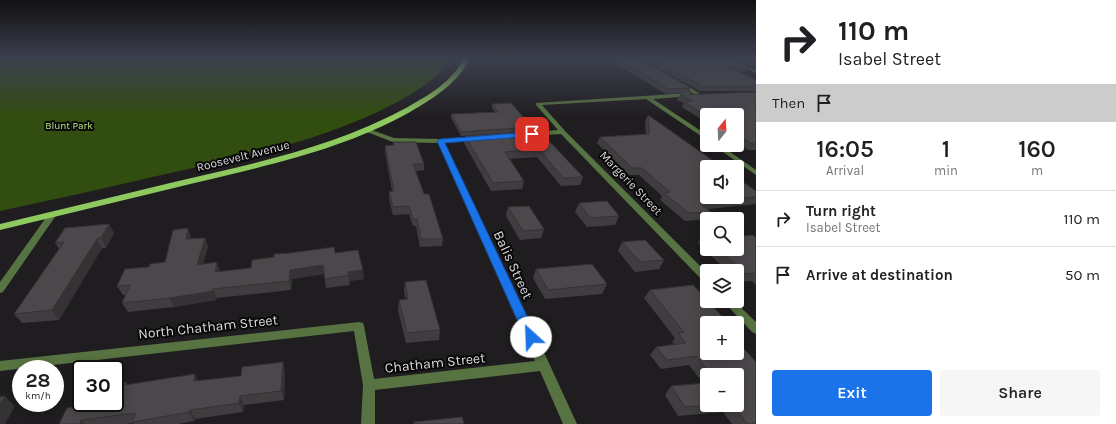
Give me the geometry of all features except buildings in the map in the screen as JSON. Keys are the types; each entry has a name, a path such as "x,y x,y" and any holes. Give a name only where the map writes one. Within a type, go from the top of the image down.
{"main road":[{"name":"Roosevelt Avenue","path":"0,227 257,166 323,147 400,115 435,94 454,78"}],"street":[{"path":"679,83 699,95"},
{"path":"648,98 706,94"},
{"path":"648,98 700,133"},
{"name":"Margerie Street","path":"648,98 538,104 563,132 700,272"},
{"path":"366,130 393,140 440,141 479,138"},
{"path":"525,135 563,132"},
{"name":"Balis Street","path":"440,141 570,424"},
{"path":"726,152 756,173"},
{"path":"0,289 53,214"},
{"path":"735,308 756,329"},
{"name":"North Chatham Street","path":"0,366 359,326 369,385"},
{"name":"Chatham Street","path":"369,385 544,365"},
{"path":"368,424 369,385"}],"green space":[{"name":"Blunt Park","path":"0,78 433,78 421,88 399,101 370,115 311,138 250,155 0,211"}],"route":[{"path":"531,337 440,141 532,134"}]}
